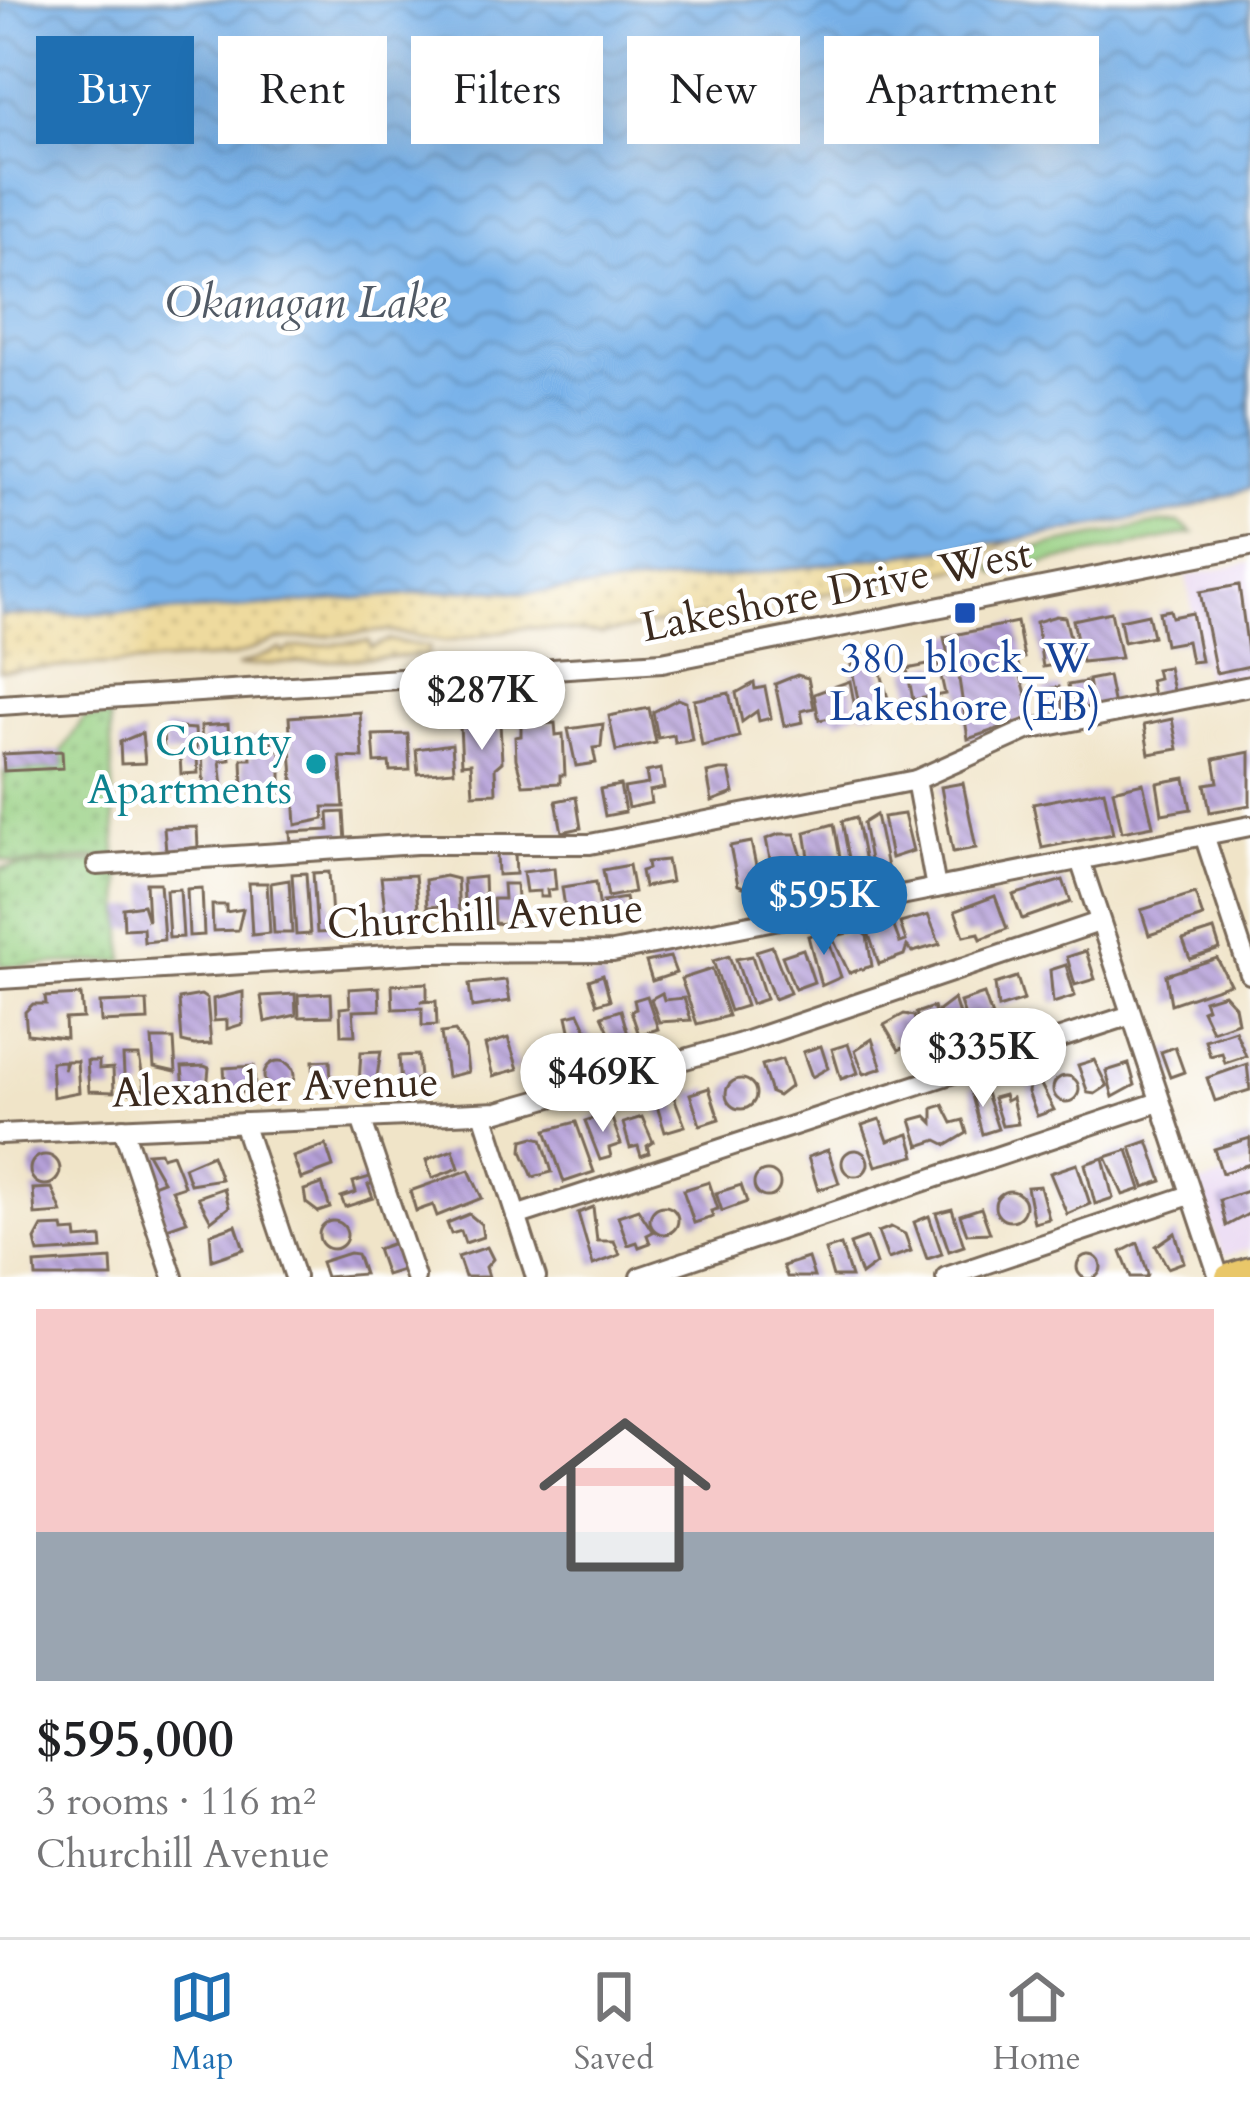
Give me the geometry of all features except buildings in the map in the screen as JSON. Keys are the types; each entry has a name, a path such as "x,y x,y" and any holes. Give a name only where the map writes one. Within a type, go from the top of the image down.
{"main road":[{"path":"1228,1277 1250,1270"}],"street":[{"name":"Lakeshore Drive West","path":"0,704 645,664 1250,546"},
{"path":"97,865 417,844 590,844 916,780 1028,730 1250,686"},
{"path":"916,780 936,888"},
{"name":"Churchill Avenue","path":"0,980 423,953 613,952 1250,826"},
{"path":"1204,835 1245,940 1250,974"},
{"path":"1080,860 1219,1277"},
{"name":"Alexander Avenue","path":"0,1134 483,1113 739,1044 1099,922"},
{"path":"516,1216 1131,1016"},
{"path":"640,1277 1160,1102"},
{"path":"483,1113 536,1277"},
{"path":"361,1118 415,1277"},
{"path":"243,1123 295,1277"},
{"path":"123,1128 173,1277"},
{"path":"946,1277 1190,1195"}],"shaded area":[{"path":"1250,563 1250,676 1207,685 1186,576"},
{"path":"1250,1168 1250,1248 1224,1256 1197,1185"}],"green space":[{"path":"1179,523 1193,533 995,573 992,567 1013,552"},
{"path":"110,717 116,856 17,864 0,859 4,771 62,768 62,751 84,718"},
{"path":"112,861 120,869 124,961 0,966 0,868"}],"sand":[{"path":"1009,541 965,568 602,634 528,627 447,641 385,631 277,640 232,657 0,671 0,616 477,589 528,593 724,577"},
{"path":"389,640 429,647 428,655 237,666 281,649 283,654 290,648 369,641 371,648"}],"water":[{"name":"Okanagan Lake","path":"0,0 1250,0 1250,488 1180,511 1009,541 724,577 528,593 477,589 208,610 0,616"}],"place":[{"name":"380_block_W Lakeshore (EB)","path":"965,613"},
{"name":"County Apartments","path":"316,764"}]}
